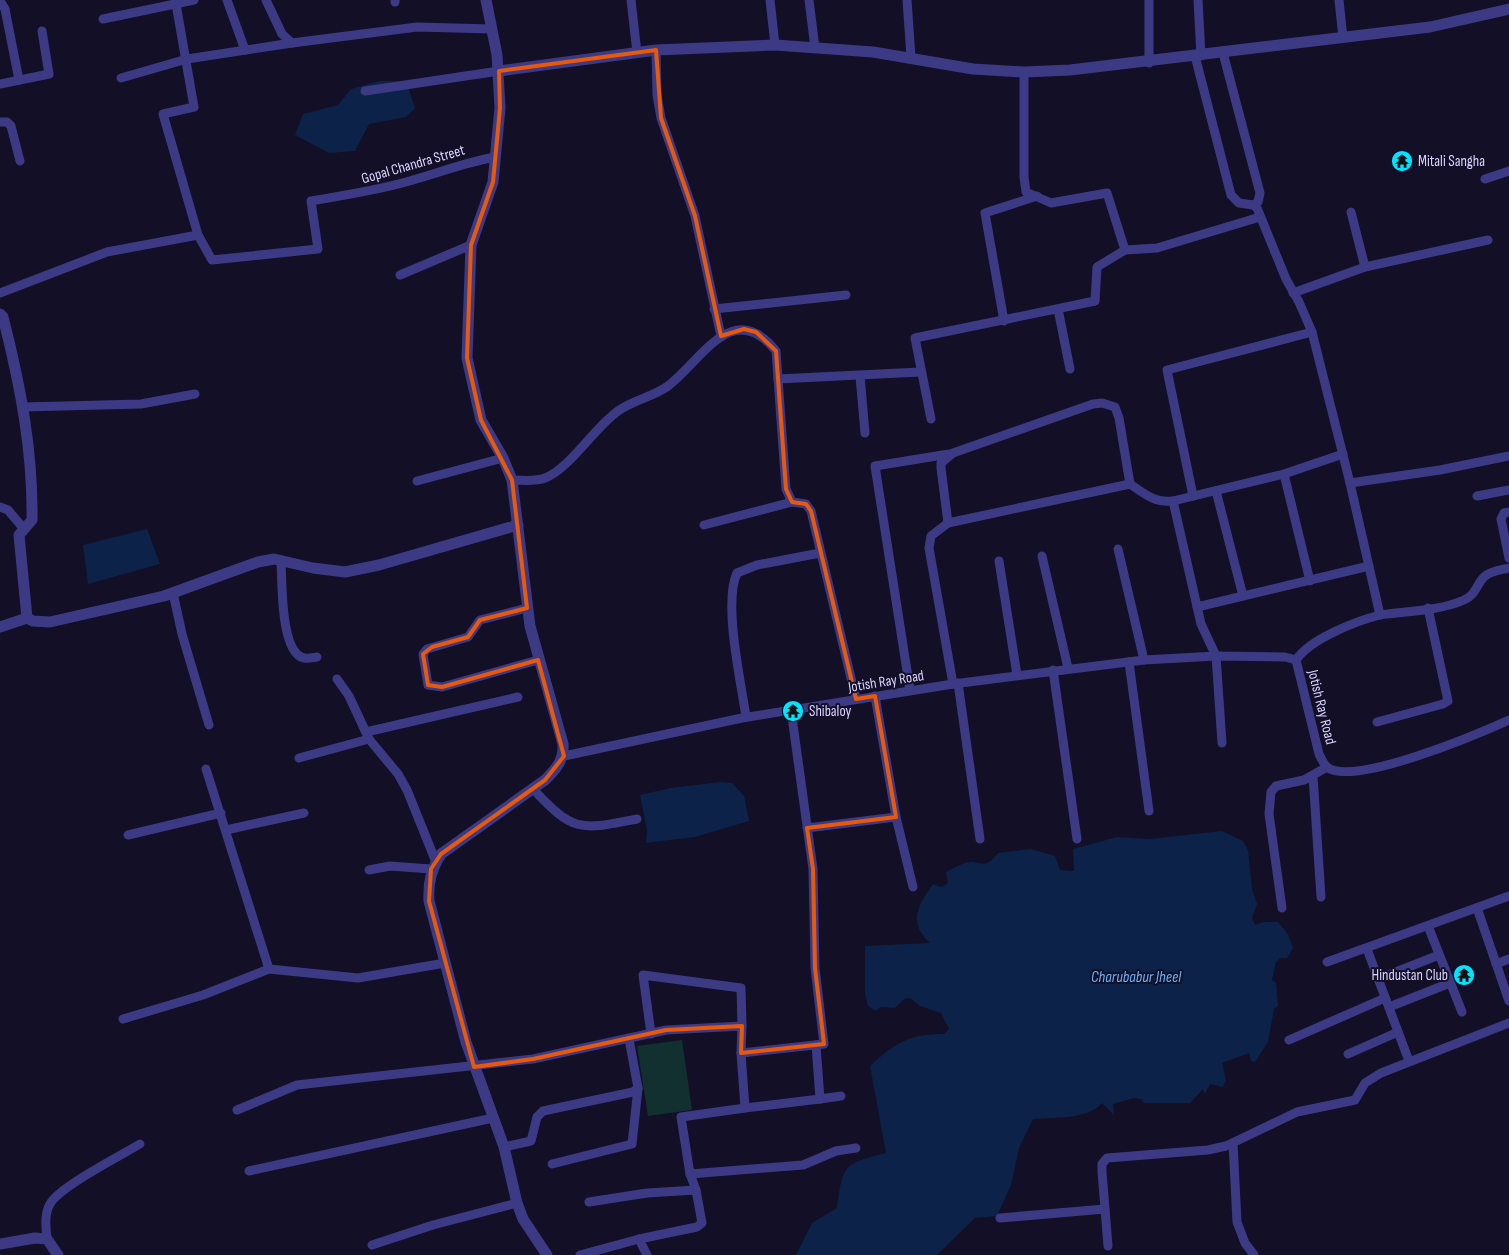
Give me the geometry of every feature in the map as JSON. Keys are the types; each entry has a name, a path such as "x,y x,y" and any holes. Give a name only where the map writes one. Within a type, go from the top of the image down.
{"street":[{"path":"104,19 194,0"},
{"path":"227,0 244,50"},
{"path":"266,0 282,34 292,43"},
{"path":"486,0 499,71 500,108 493,182 471,246 467,358 481,420 503,458 512,480 527,608 538,660 563,744 564,756 556,769 533,789 441,854 434,866 428,885 429,901 474,1067 504,1147 517,1203 523,1219 547,1255"},
{"path":"631,0 637,53"},
{"path":"770,0 775,45"},
{"path":"809,0 815,48"},
{"path":"911,57 907,0 914,0"},
{"path":"1149,0 1149,63"},
{"path":"1198,0 1198,56 1232,195 1239,204 1253,205 1258,202 1260,192 1223,53"},
{"path":"1339,0 1343,38"},
{"path":"0,1 5,9 20,80"},
{"path":"0,293 107,252 198,234 163,114 194,107 176,4"},
{"path":"366,91 656,50 775,45 911,57 973,69 1024,72 1149,63 1430,27 1509,9"},
{"path":"121,78 187,59 292,43 417,27 492,29"},
{"path":"0,84 48,74 42,31"},
{"path":"656,50 657,95 661,118 695,216 721,336"},
{"path":"1024,72 1024,187 1026,192 1051,202 1107,193 1125,250"},
{"path":"0,122 7,122 11,126 20,161"},
{"name":"Gopal Chandra Street","path":"198,234 212,260 318,249 311,201 371,191 413,181 471,161 495,157"},
{"path":"1485,179 1509,171"},
{"path":"1004,321 985,213 1037,196"},
{"path":"1253,205 1260,216 1312,332 1350,483 1380,615"},
{"path":"1351,212 1365,267"},
{"path":"931,419 920,372 915,338 1095,301 1097,268 1125,250 1157,248 1260,216"},
{"path":"1293,293 1365,267 1488,240"},
{"path":"400,275 471,246"},
{"path":"714,309 846,295"},
{"path":"1058,309 1070,369"},
{"path":"0,314 3,317 23,407 30,452 32,520 19,535 27,618"},
{"path":"512,480 537,480 556,472 608,418 665,388 708,346 721,336 744,329 756,332 776,351 786,489 792,502"},
{"path":"1193,496 1167,370 1312,332"},
{"path":"778,380 846,374 860,376 920,372"},
{"path":"860,376 866,433"},
{"path":"23,407 141,404 195,394"},
{"path":"910,690 876,466 953,453 1093,404 1109,404 1115,407 1119,418 1130,484 1153,500 1162,502 1284,474 1343,454"},
{"path":"948,523 941,463 953,453"},
{"path":"1350,483 1440,470 1509,456"},
{"path":"417,481 503,458"},
{"path":"1284,474 1310,581"},
{"path":"980,839 955,684 929,548 931,536 948,523 1130,484"},
{"path":"1477,496 1509,490"},
{"path":"1216,491 1243,596"},
{"path":"1172,501 1205,636 1216,656 1222,742"},
{"path":"704,524 792,502 806,504 811,511 856,699"},
{"path":"0,507 8,510 24,529"},
{"path":"1509,512 1504,513 1501,519 1509,558"},
{"path":"0,627 27,618 33,621 50,622 173,593 258,562 280,560 313,568 345,572 379,565 518,525"},
{"path":"1118,549 1144,660"},
{"path":"746,717 732,607 734,579 737,573 751,567 820,553"},
{"path":"1042,556 1068,668"},
{"path":"280,560 289,639 299,656 306,659 317,658"},
{"path":"999,561 1017,675"},
{"path":"1197,607 1369,566"},
{"path":"1296,660 1300,654 1322,640 1356,622 1380,615 1465,600 1474,594 1484,577 1493,572 1509,568"},
{"path":"173,593 185,644 209,725"},
{"path":"527,608 480,620 468,637 426,650 423,654 426,679 428,685 442,687 538,660"},
{"path":"1377,722 1448,701 1428,608"},
{"name":"Jotish Ray Road","path":"564,756 746,717 910,690 1068,668 1144,660 1216,656 1285,657 1296,660 1319,754 1327,767 1337,771 1352,771 1407,760 1451,745 1509,720"},
{"path":"1129,662 1149,811"},
{"path":"1052,670 1077,839"},
{"path":"337,678 349,696 367,735 398,774 407,790 434,866"},
{"path":"875,696 896,817 913,887"},
{"path":"298,758 367,735 518,697"},
{"path":"741,1053 824,1044 815,968 813,876 791,710"},
{"path":"1282,908 1269,814 1270,792 1276,786 1313,776 1327,767"},
{"path":"206,769 269,969"},
{"path":"1313,776 1321,897"},
{"path":"533,789 552,810 572,825 596,827 637,819"},
{"path":"128,835 221,813"},
{"path":"226,830 304,813"},
{"path":"808,828 896,817"},
{"path":"369,870 390,866 434,866"},
{"path":"1327,962 1509,896"},
{"path":"1477,908 1509,1001"},
{"path":"1428,926 1462,1012"},
{"path":"1367,949 1409,1062"},
{"path":"1378,978 1439,955"},
{"path":"1496,964 1509,959"},
{"path":"123,1019 203,994 269,969 358,978 445,963"},
{"path":"651,1034 643,974 741,988 741,1053 745,1108"},
{"path":"1289,1040 1387,1003 1450,983"},
{"path":"1108,1246 1102,1164 1107,1158 1208,1150 1233,1143 1297,1112 1355,1100 1364,1083 1370,1079 1509,1023"},
{"path":"237,1110 298,1085 533,1059 666,1030 742,1026"},
{"path":"1348,1054 1398,1032"},
{"path":"552,1164 632,1144 638,1088 629,1039"},
{"path":"816,1045 820,1099"},
{"path":"504,1147 532,1141 537,1117 543,1111 634,1092 638,1088"},
{"path":"580,1255 639,1239 698,1227 702,1223 696,1190 690,1174 681,1117 842,1096"},
{"path":"249,1171 492,1118"},
{"path":"1233,1143 1237,1222 1245,1242 1254,1255"},
{"path":"58,1255 47,1239 46,1221 48,1207 52,1200 76,1182 140,1144"},
{"path":"690,1174 803,1165 836,1150 856,1148"},
{"path":"589,1202 647,1193 696,1190"},
{"path":"372,1245 433,1225 517,1203"},
{"path":"1000,1218 1105,1208"},
{"path":"0,1244 35,1238 47,1239"},
{"path":"639,1239 647,1255"}],"highlighted area":[{"path":"656,50 661,118 695,216 721,336 744,329 756,332 776,351 786,489 792,502 806,504 811,511 856,699 875,696 896,817 807,828 813,869 815,968 824,1044 741,1053 742,1026 666,1030 533,1059 474,1067 429,901 431,869 441,854 545,780 564,756 538,660 442,687 428,685 423,654 432,647 468,637 480,620 527,608 512,480 481,420 467,358 471,245 493,182 500,108 499,71"}],"green space":[{"path":"682,1040 692,1110 648,1116 637,1046"}],"water":[{"path":"379,81 406,81 415,108 406,117 369,124 355,151 329,153 295,135 303,114 338,105 351,89"},
{"path":"147,529 160,564 88,584 83,545"},
{"path":"720,782 732,783 744,796 749,821 695,837 646,843 647,830 640,795 671,788"},
{"name":"Charubabur Jheel","path":"1222,831 1243,841 1248,850 1252,889 1257,904 1252,918 1255,925 1264,922 1278,922 1288,934 1293,948 1287,958 1281,958 1276,962 1272,980 1276,983 1278,1006 1274,1009 1268,1042 1255,1062 1251,1061 1249,1053 1222,1063 1226,1080 1223,1087 1210,1084 1206,1092 1204,1093 1203,1089 1190,1103 1144,1103 1141,1099 1134,1098 1113,1104 1114,1115 1102,1103 1096,1108 1079,1115 1033,1119 1019,1148 1011,1185 997,1216 975,1218 937,1255 796,1255 812,1223 837,1208 841,1182 848,1168 861,1160 886,1153 870,1066 887,1051 903,1041 932,1034 944,1034 949,1029 941,1013 920,1006 910,998 904,999 895,1008 881,1007 876,1011 868,1006 865,994 865,946 930,943 923,936 919,928 917,914 919,907 933,884 941,887 948,883 946,872 965,863 985,864 998,853 1031,849 1055,856 1060,870 1074,871 1073,849 1117,837 1150,839"}],"place":[{"name":"Mitali Sangha","path":"1402,161"},
{"name":"Shibaloy","path":"793,711"},
{"name":"Hindustan Club","path":"1464,975"}]}
